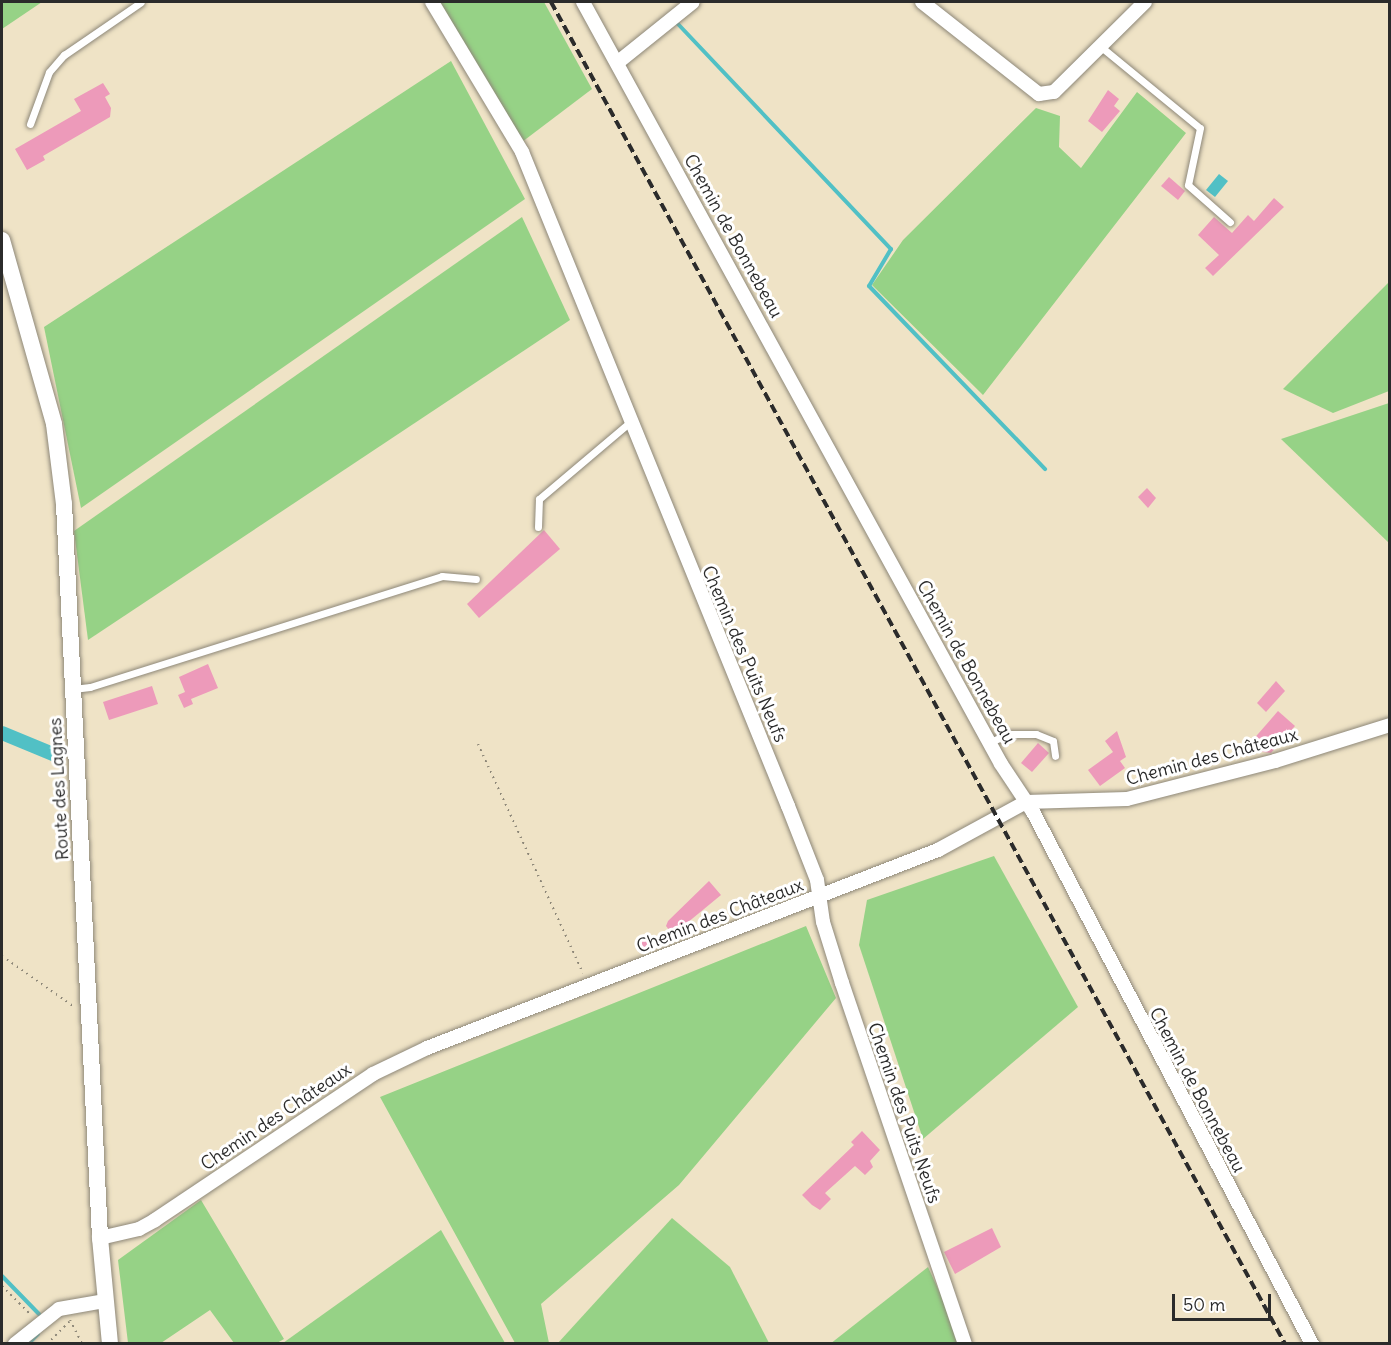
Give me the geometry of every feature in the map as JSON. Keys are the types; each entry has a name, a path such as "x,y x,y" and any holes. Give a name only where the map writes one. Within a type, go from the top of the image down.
{"street":[{"name":"Chemin des Puits Neufs","path":"432,2 522,152 817,880 823,922 842,983 965,1344"},
{"name":"Chemin de Bonnebeau","path":"583,2 990,742 1026,802 1312,1344"},
{"path":"617,63 693,2"},
{"path":"922,2 1039,94 1054,92 1145,2"},
{"name":"Route des Lagnes","path":"2,240 54,424 64,504 100,1238 110,1344"},
{"name":"Chemin des Châteaux","path":"100,1238 139,1229 155,1220 373,1074 427,1048 938,850 1026,802 1126,799 1275,761 1389,725"},
{"path":"15,1344 38,1323 68,1306 105,1301"}],"lane":[{"path":"30,124 49,72 64,55 141,2"},
{"path":"1099,45 1200,128 1188,185 1230,222"},
{"path":"538,527 539,499 630,422"},
{"path":"73,689 90,687 441,576 476,579"},
{"path":"990,742 1009,734 1036,734 1053,741 1055,756"}],"path":[{"path":"478,744 589,987"},
{"path":"2,956 61,999 89,1014"},
{"path":"2,1286 38,1323"},
{"path":"68,1306 70,1322 82,1344"},
{"path":"47,1344 70,1322"}],"green space":[{"path":"2,2 42,2 2,29"},
{"path":"440,2 544,2 592,89 522,142"},
{"path":"451,61 525,199 81,508 44,327"},
{"path":"1137,92 1186,133 983,395 872,285 903,240 1036,108 1060,116 1059,147 1081,168"},
{"path":"522,217 570,320 88,640 74,531"},
{"path":"1389,282 1389,391 1333,413 1283,389"},
{"path":"1390,403 1389,543 1281,439"},
{"path":"994,856 1078,1007 923,1139 859,945 867,900"},
{"path":"806,926 836,998 679,1185 541,1304 549,1343 515,1343 380,1097"},
{"path":"201,1200 284,1339 277,1343 234,1343 210,1310 161,1343 128,1343 118,1260"},
{"path":"672,1218 730,1267 769,1343 558,1343"},
{"path":"441,1230 505,1343 283,1343"},
{"path":"928,1267 963,1343 830,1344"}],"water":[{"path":"1219,174 1228,181 1215,197 1206,190"}],"building":[{"path":"103,83 110,94 105,97 111,108 110,117 43,156 45,160 27,170 15,149 81,111 74,99"},
{"path":"1108,90 1119,99 1114,106 1120,111 1102,132 1088,121"},
{"path":"1169,177 1185,191 1178,200 1161,186"},
{"path":"1274,198 1284,207 1213,276 1205,268 1219,255 1198,235 1214,217 1232,233 1248,215 1254,221"},
{"path":"1147,488 1156,498 1148,508 1138,497"},
{"path":"544,530 560,549 479,618 467,604"},
{"path":"208,664 218,688 191,699 193,704 184,708 178,695 185,692 179,677"},
{"path":"1276,681 1285,691 1266,712 1257,703"},
{"path":"152,686 158,704 109,720 103,702"},
{"path":"1278,711 1295,726 1271,753 1263,752 1251,742"},
{"path":"1117,731 1126,757 1120,761 1125,768 1100,786 1088,770 1113,752 1105,741"},
{"path":"1038,743 1049,753 1032,772 1021,763"},
{"path":"709,881 721,895 687,923 692,930 681,939 676,933 673,935 666,926 668,921"},
{"path":"649,933 658,947 644,953 637,941"},
{"path":"862,1131 880,1150 870,1161 873,1167 865,1175 855,1166 825,1193 831,1199 820,1210 802,1195 854,1145 851,1142"},
{"path":"992,1228 1001,1247 955,1274 944,1252"}],"waterway":[{"path":"678,24 891,249 869,286 1045,469"},
{"path":"2,733 55,755"},
{"path":"2,1276 39,1314"},
{"path":"28,1344 38,1334"}],"railway":[{"path":"551,2 1285,1344"}]}
